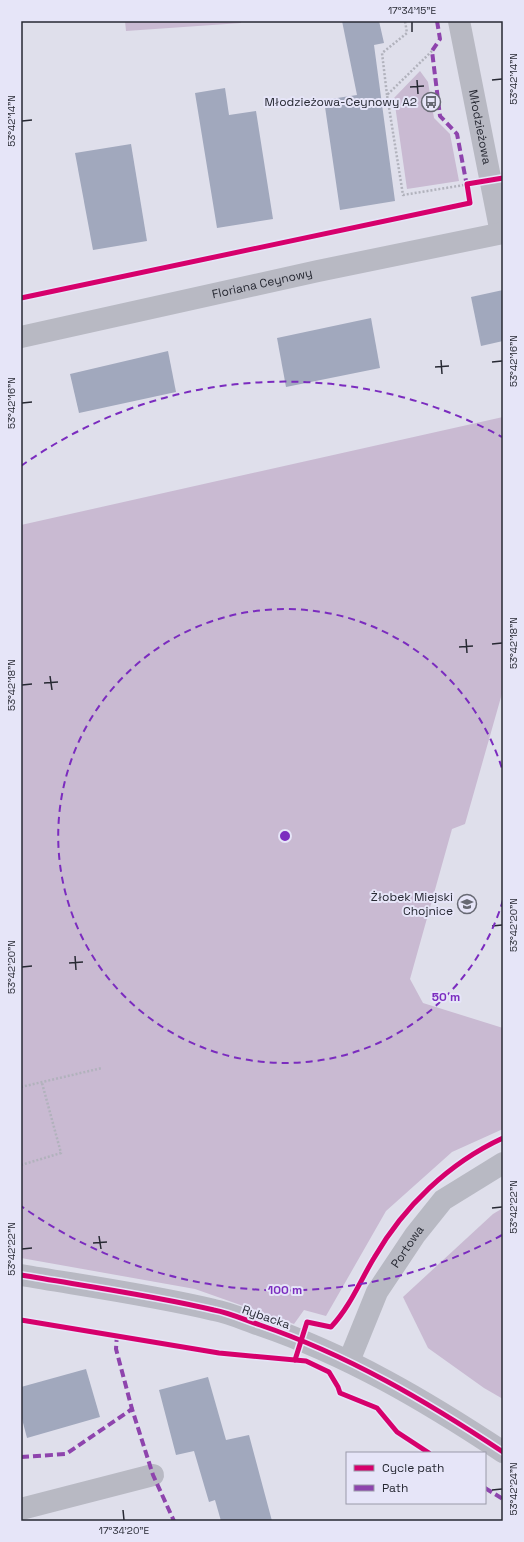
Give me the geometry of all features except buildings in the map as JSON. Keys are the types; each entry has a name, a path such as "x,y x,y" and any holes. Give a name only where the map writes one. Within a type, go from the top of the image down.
{"street":[{"name":"Młodzieżowa","path":"459,21 502,233"},
{"name":"Floriana Ceynowy","path":"21,337 318,270 502,233"},
{"name":"Portowa","path":"349,1361 377,1292 415,1235 443,1200 503,1163"},
{"name":"Rybacka","path":"21,1275 215,1310 301,1339 349,1361 428,1404 503,1452"},
{"path":"21,1509 153,1475"}],"path":[{"path":"405,21 407,33 382,53 403,195 467,184"},
{"path":"387,95 432,51"},
{"path":"21,1087 102,1068"},
{"path":"21,1165 61,1153 42,1082"}],"shaded area":[{"path":"125,21 241,21 241,23 126,31"},
{"path":"420,71 428,82 434,118 450,134 459,181 407,189 394,98"},
{"path":"503,417 503,690 465,824 452,829 410,979 423,1003 503,1028 503,1129 452,1152 386,1211 326,1316 304,1310 294,1324 195,1289 21,1258 21,525"},
{"path":"503,1208 503,1399 484,1388 428,1348 403,1297 493,1214"}],"marked path":[{"path":"437,21 440,39 432,51 440,116 457,134 467,186"},
{"path":"117,1334 116,1349 132,1409"},
{"path":"21,1457 66,1454 132,1409 153,1475 174,1521"},
{"path":"486,1489 503,1499"}],"cycle path":[{"path":"21,298 470,203 467,184 503,178"},
{"path":"295,1360 307,1322 331,1327 344,1311 386,1239 414,1204 446,1173 483,1148 503,1138"},
{"path":"21,1275 142,1295 226,1313 293,1337 324,1350 386,1381 445,1415 503,1452"},
{"path":"21,1320 219,1353 306,1361 329,1372 340,1393 377,1408 397,1432 427,1452"}],"place":[{"name":"Młodzieżowa-Ceynowy A2","path":"431,102"},
{"name":"Żłobek Miejski Chojnice","path":"467,904"}]}
